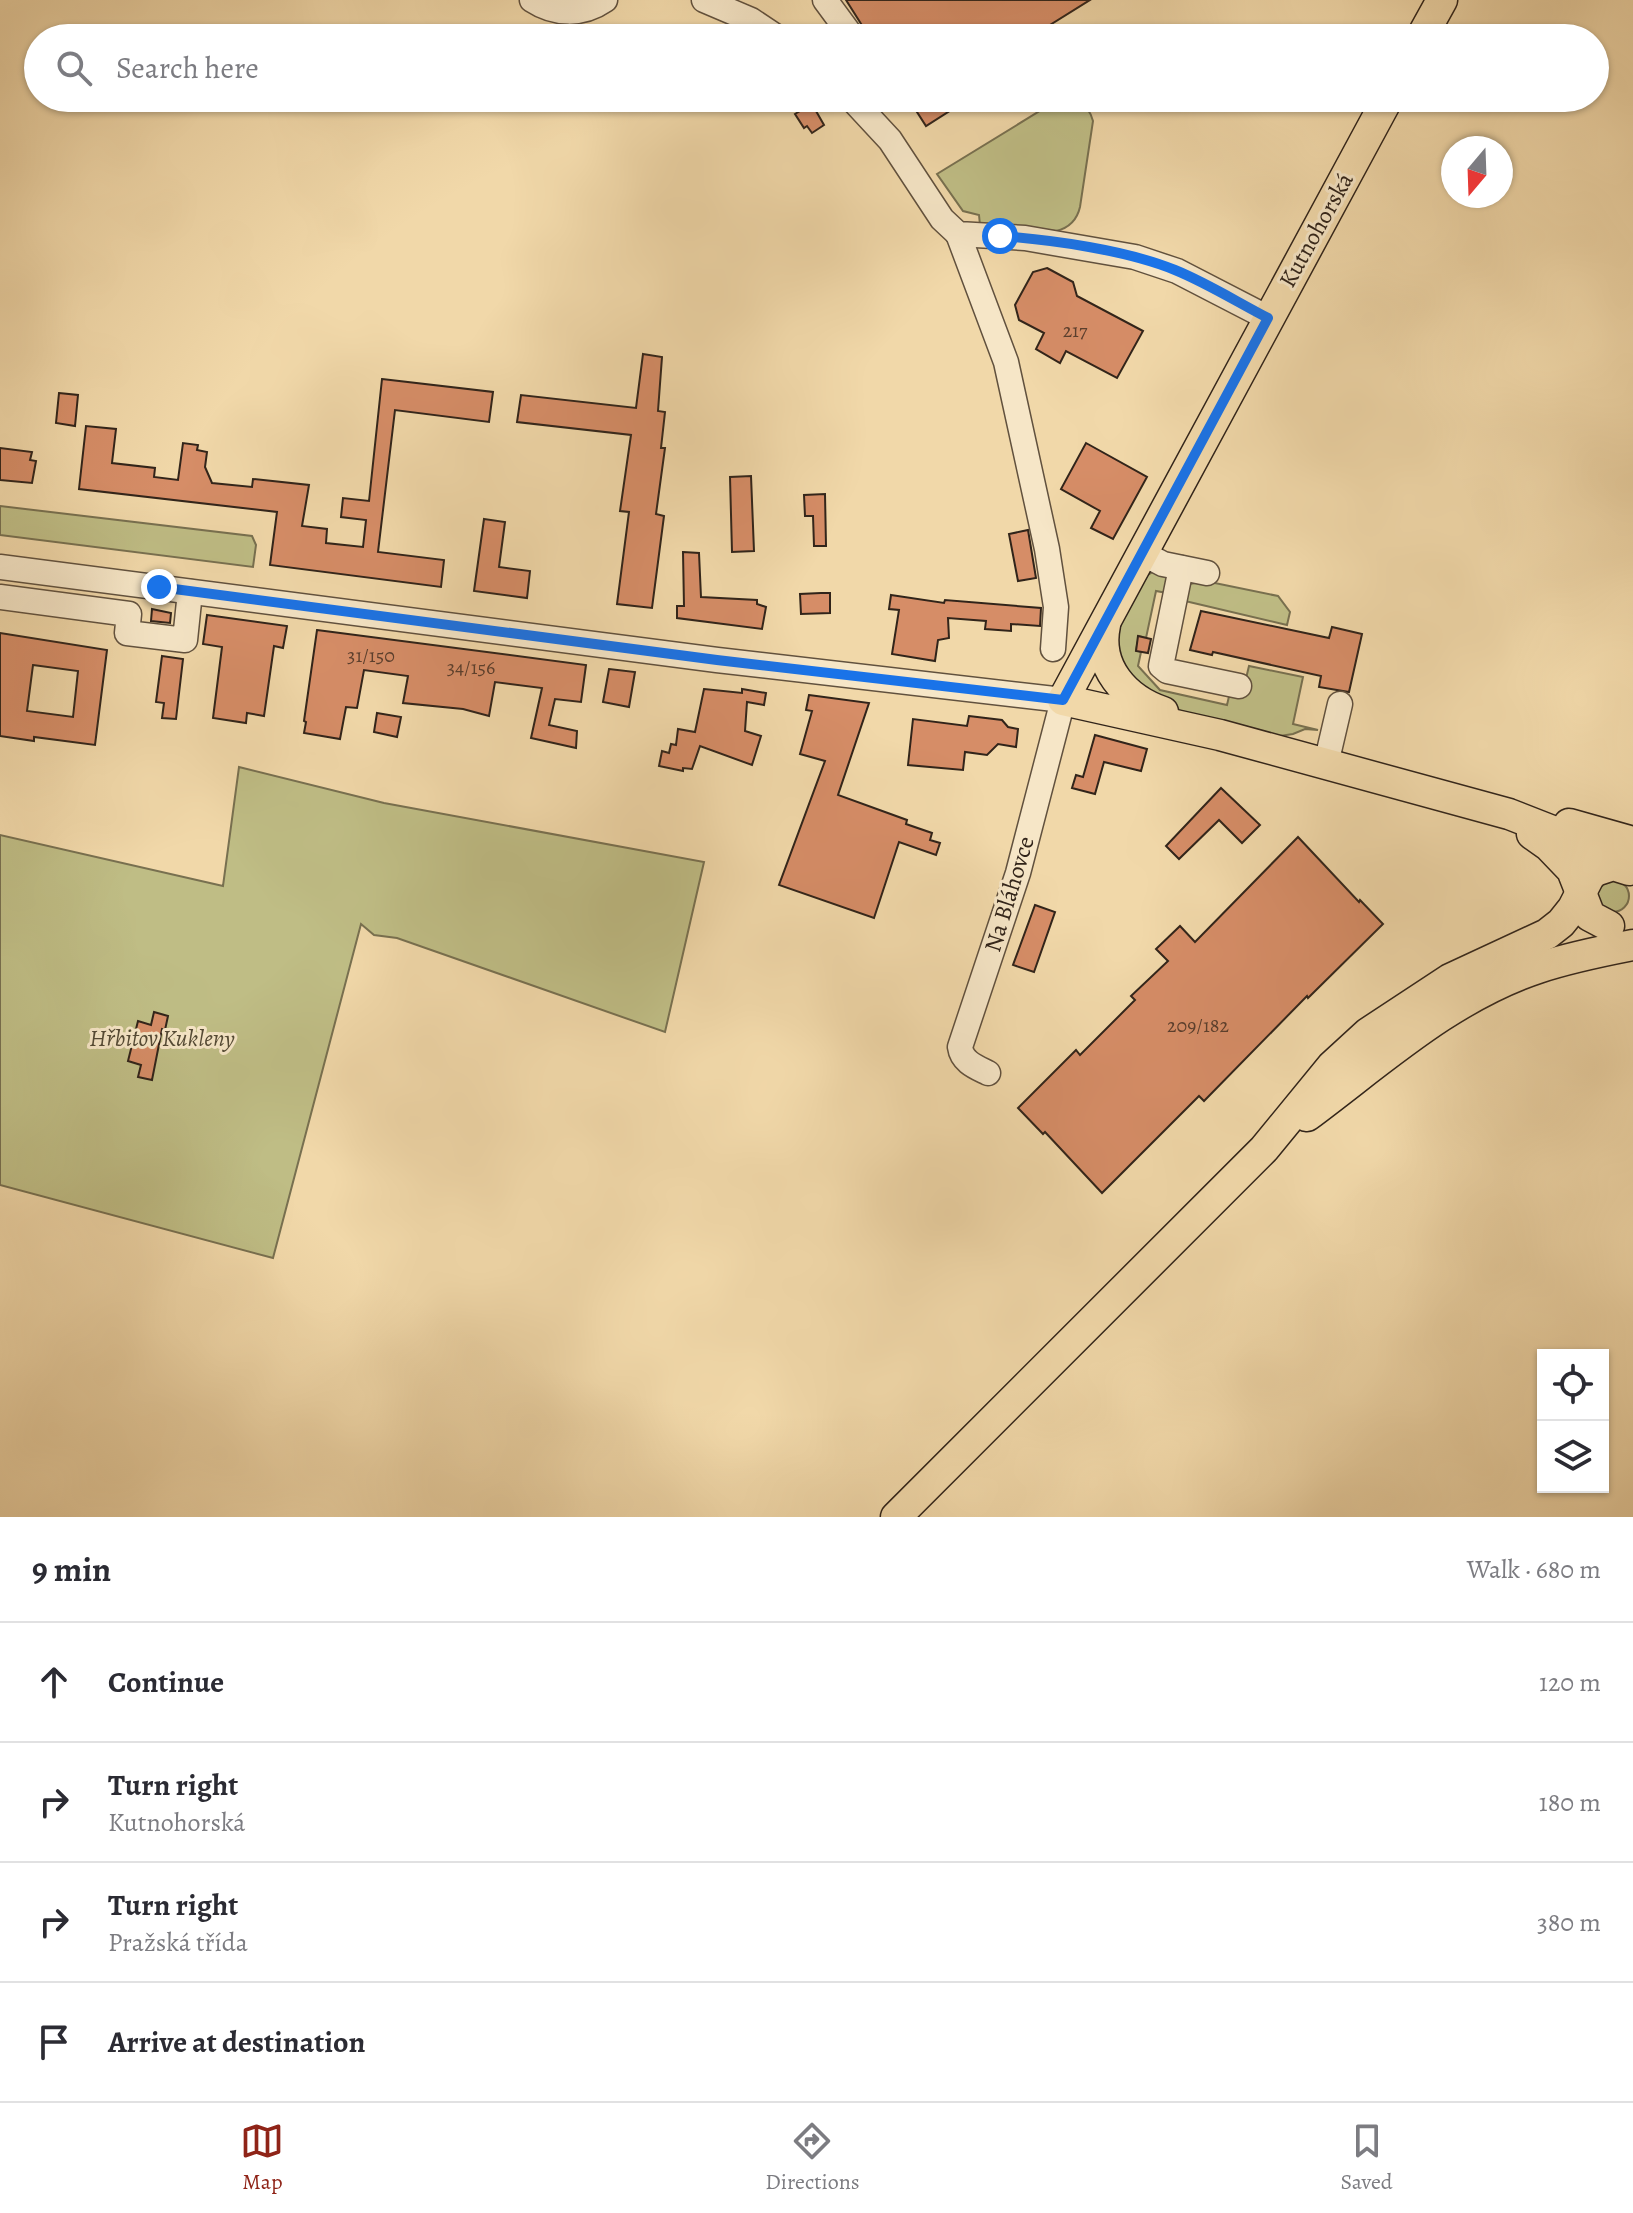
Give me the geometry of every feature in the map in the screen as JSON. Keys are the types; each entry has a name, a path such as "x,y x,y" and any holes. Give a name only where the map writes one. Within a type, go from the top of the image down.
{"main road":[{"path":"1429,24 1442,0"},
{"name":"Kutnohorská","path":"1063,700 1380,112"},
{"path":"1110,611 1104,629 1103,649 1110,670 1122,687 1142,704 1220,735"},
{"path":"1063,700 1220,735 1481,806 1555,832 1631,865"},
{"path":"1481,806 1549,846 1572,870 1590,916 1621,922"},
{"path":"896,1517 1264,1149 1332,1066 1368,1033 1450,979 1547,934 1561,923 1595,871 1613,865 1631,865"},
{"path":"1538,968 1590,933 1621,922"},
{"path":"1264,1149 1423,1029 1490,989 1538,968 1633,945"}],"street":[{"path":"532,0 563,12 584,11 605,0"},
{"path":"704,0 757,24"},
{"path":"825,0 843,24"},
{"path":"864,112 890,140 949,229 958,234 1025,238 1135,257 1177,271 1268,318"},
{"path":"958,234 1006,362 1047,549 1056,607 1053,649"},
{"path":"1142,553 1163,564 1207,573"},
{"path":"0,567 702,658 1063,700"},
{"path":"1181,568 1161,666 1167,671 1239,686"},
{"path":"0,597 129,614 127,633 185,640 190,592"},
{"name":"Na Bláhovce","path":"988,1073 968,1062 961,1054 960,1047 1018,873 1063,700"},
{"path":"1326,764 1340,704"}],"green space":[{"path":"1038,112 1091,114 1093,121 1080,207 1072,223 1061,230 980,225 979,215 963,211 937,174"},
{"path":"0,506 252,536 256,545 253,567 0,535"},
{"path":"1156,570 1167,575 1170,583 1167,593 1156,591 1146,638 1139,636 1136,650 1141,652 1138,666 1160,690 1227,705 1230,692 1242,695 1249,666 1303,677 1293,724 1318,730 1305,729 1273,737 1174,709 1131,684 1114,641 1116,631 1143,578"},
{"path":"1205,581 1278,596 1290,612 1287,625 1185,601 1190,584"},
{"name":"Hřbitov Kukleny","path":"239,767 384,803 704,862 665,1032 397,938 374,935 361,924 273,1258 0,1185 0,835 223,886"},
{"path":"1613,880 1625,884 1629,896 1625,908 1613,912 1601,908 1597,896 1601,884"}],"building":[{"path":"846,0 1090,0 1051,24 861,24"},
{"path":"817,112 824,125 812,133 807,126 804,128 795,114"},
{"path":"917,112 948,112 926,126"},
{"path":"1047,268 1073,282 1077,296 1143,331 1117,378 1066,351 1060,363 1036,349 1044,333 1019,320 1015,305 1033,272"},
{"path":"643,354 662,357 658,411 665,412 661,448 665,448 656,514 664,516 652,608 617,604 629,512 620,511 631,435 517,422 521,395 636,408"},
{"path":"382,379 493,392 489,422 395,410 378,552 444,560 441,587 270,565 277,512 79,489 86,426 116,429 112,463 155,468 154,477 178,480 183,443 198,445 197,450 207,452 205,467 212,483 252,487 253,479 309,485 302,526 327,529 326,543 363,547 366,520 341,517 343,498 369,501"},
{"path":"59,393 78,395 75,426 56,423"},
{"path":"1086,443 1147,477 1113,539 1091,528 1100,511 1061,489"},
{"path":"0,448 32,452 30,460 36,461 32,483 0,480"},
{"path":"751,476 754,551 732,552 730,477"},
{"path":"825,494 826,546 814,546 813,516 805,516 804,495"},
{"path":"484,519 505,522 499,567 530,571 527,598 474,591"},
{"path":"1028,530 1036,578 1018,581 1009,534"},
{"path":"683,552 699,553 701,597 757,600 757,604 766,607 762,629 677,618 677,606 684,606"},
{"path":"830,593 830,613 801,614 800,594"},
{"path":"891,595 944,603 945,600 1041,608 1040,626 1011,624 1011,631 985,629 986,621 948,618 949,638 938,640 935,661 892,654 899,610 889,609"},
{"path":"152,609 171,613 170,623 151,621"},
{"path":"1201,611 1329,638 1332,627 1362,634 1349,692 1319,687 1321,676 1213,652 1212,655 1190,650"},
{"path":"207,615 287,626 283,648 274,646 264,716 247,713 246,723 213,718 222,647 203,644"},
{"path":"317,630 586,665 581,702 555,699 549,725 577,731 576,748 531,738 542,688 495,682 489,716 463,709 403,703 408,676 364,670 357,708 346,707 340,739 304,733"},
{"path":"0,633 107,650 95,745 0,736","holes":["33,665 78,671 73,717 27,711"]},
{"path":"1138,636 1151,639 1148,653 1136,651"},
{"path":"162,656 183,659 176,719 162,718 164,703 156,702"},
{"path":"609,669 635,672 629,707 603,702"},
{"path":"704,689 742,693 742,689 766,693 764,705 747,702 745,731 761,736 752,765 700,746 692,769 683,768 683,771 659,766 662,751 669,753 671,744 676,745 678,729 695,732"},
{"path":"809,695 869,703 838,795 907,820 906,824 932,833 930,840 940,843 936,855 899,842 874,918 779,885 825,761 800,754 812,711 806,710"},
{"path":"377,713 401,717 397,737 374,732"},
{"path":"969,716 1002,720 1008,727 1018,729 1016,747 998,744 987,755 965,752 963,770 908,765 913,719 967,726"},
{"path":"1095,735 1147,749 1141,771 1104,762 1095,794 1072,788 1076,775 1083,777"},
{"path":"1221,788 1260,825 1242,843 1219,820 1179,859 1166,846"},
{"path":"1298,837 1383,924 1204,1101 1199,1096 1102,1193 1018,1108 1076,1050 1080,1055 1135,1000 1131,996 1168,961 1156,949 1180,926 1195,942"},
{"path":"1035,905 1055,912 1034,972 1013,965"},
{"path":"154,1012 168,1016 165,1030 162,1029 152,1080 138,1077 141,1065 128,1061 138,1021 151,1025"}],"route":[{"path":"159,587 717,660 1063,700 1268,318 1158,264 1135,257 1000,236"}]}
